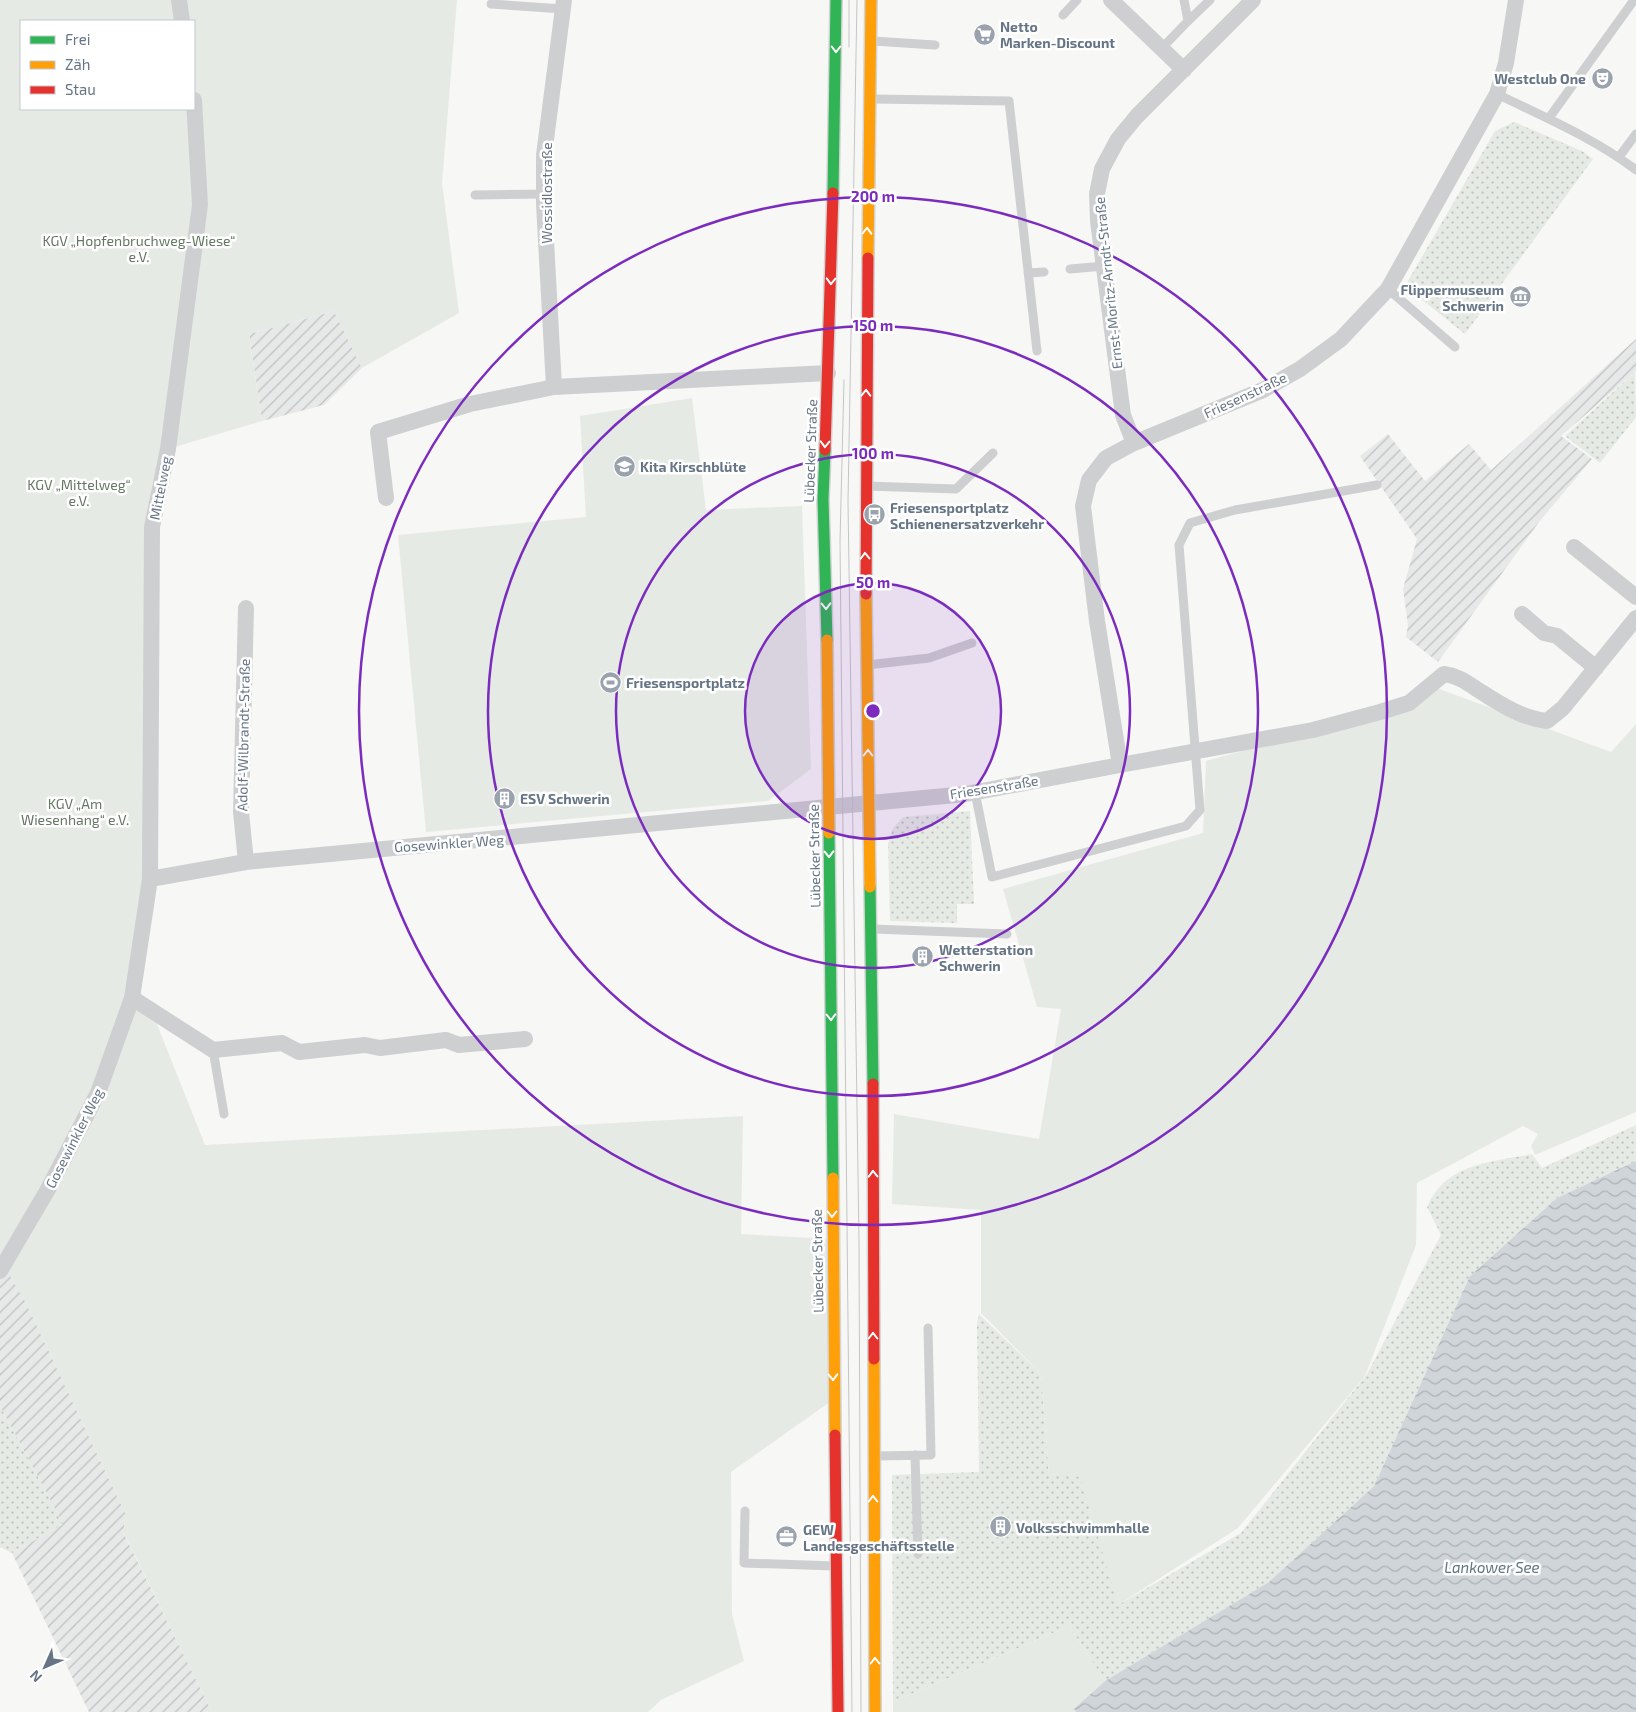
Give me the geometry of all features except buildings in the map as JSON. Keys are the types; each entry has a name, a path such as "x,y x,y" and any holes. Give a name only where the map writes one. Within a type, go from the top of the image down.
{"street":[{"path":"179,0 182,20"},
{"name":"Lübecker Straße","path":"836,0 836,124 823,499 838,1712"},
{"path":"871,0 868,99 865,486 868,929 874,1182 875,1712"},
{"path":"1111,0 1184,70"},
{"name":"Ernst-Moritz-Arndt-Straße","path":"1134,443 1123,415 1104,266 1097,194 1102,170 1118,139 1253,0"},
{"name":"Friesenstraße","path":"1120,766 1097,621 1083,506 1089,480 1106,458 1134,443 1263,390 1300,369 1341,339 1388,289 1497,94 1506,63 1516,0"},
{"name":"Wossidlostraße","path":"554,388 544,194 544,155 563,4"},
{"name":"Mittelweg","path":"150,879 152,527 168,449 200,205 195,110"},
{"path":"386,498 378,432 470,404 554,388 828,373"},
{"path":"1574,547 1636,597"},
{"name":"Adolf-Wilbrandt-Straße","path":"246,608 241,812 246,862"},
{"path":"1522,614 1544,633 1557,636 1596,668 1636,618"},
{"name":"Friesenstraße","path":"868,802 975,792 1313,730 1409,703 1444,674 1456,676 1508,709 1534,719 1547,721 1562,708 1596,668"},
{"name":"Gosewinkler Weg","path":"0,1271 47,1191 98,1093 132,998 150,879 246,862 510,839 868,802"},
{"path":"132,998 213,1050 282,1043 299,1052 365,1045 380,1048 446,1040 459,1045 525,1039"}],"lane":[{"path":"1063,14 1078,0"},
{"path":"1184,0 1188,21"},
{"path":"1161,49 1210,0"},
{"path":"1549,118 1634,0"},
{"path":"492,4 563,4"},
{"path":"870,40 935,45"},
{"path":"1497,94 1549,118 1619,157 1636,170"},
{"path":"868,99 1009,101 1037,351"},
{"path":"1619,157 1636,134"},
{"path":"475,195 544,194"},
{"path":"1070,269 1104,266"},
{"path":"1028,273 1044,272"},
{"path":"1388,289 1455,347"},
{"path":"865,486 956,489 994,452"},
{"path":"975,792 992,877 1186,826 1200,810 1179,545 1190,523 1235,510 1377,485"},
{"path":"867,665 929,658 972,643"},
{"path":"868,929 1007,934"},
{"path":"213,1050 224,1114"},
{"path":"874,1456 931,1455 928,1328"},
{"path":"915,1455 918,1554"},
{"path":"745,1511 744,1563 836,1566"}],"shaded area":[{"path":"334,311 362,368 324,405 262,421 249,334"},
{"path":"1636,339 1636,371 1561,436 1592,459 1539,522 1438,662 1406,637 1408,625 1403,589 1417,539 1360,456 1388,434 1425,481 1469,444 1491,470"},
{"path":"4,1265 26,1303 125,1513 124,1534 212,1712 89,1712 12,1553 63,1524 0,1406 0,1271"}],"green space":[{"path":"0,0 457,0 442,183 459,313 362,368 334,311 249,334 262,421 168,449 152,527 150,879 132,998 151,1009 205,1145 743,1116 741,1234 832,1239 834,1399 731,1472 732,1614 744,1661 661,1700 648,1712 212,1712 124,1533 125,1513 26,1303 4,1265 0,1271"},
{"path":"1514,122 1582,151 1593,159 1465,334 1405,286 1495,131"},
{"path":"1635,372 1636,417 1600,463 1565,436"},
{"name":"Friesensportplatz","path":"692,398 706,510 802,506 811,769 768,801 426,832 398,535 586,517 580,416"},
{"path":"1431,686 1611,752 1636,724 1636,1112 1535,1155 1531,1146 1538,1134 1523,1126 1417,1183 1416,1245 1365,1376 1238,1528 1118,1605 1080,1477 1049,1474 1041,1374 981,1313 981,1210 892,1204 894,1114 1039,1139 1061,1009 1037,1007 1003,889 1203,833 1206,761 1380,712"},
{"path":"970,811 974,904 957,904 957,923 890,921 888,843 893,828 903,817"},
{"path":"1636,1125 1636,1161 1557,1198 1470,1276 1374,1486 1269,1582 1105,1681 1069,1626 893,1702 892,1475 979,1472 977,1323 979,1314 1041,1374 1049,1474 1080,1476 1102,1531 1118,1605 1241,1533 1367,1374 1441,1235 1427,1207 1435,1192 1445,1181 1471,1167 1532,1154 1542,1168"},
{"path":"0,1406 63,1524 12,1553 0,1547"},
{"path":"1069,1626 1105,1681 1075,1709 1076,1712 893,1712 893,1702"}],"water":[{"name":"Lankower See","path":"1636,1161 1636,1712 1076,1712 1074,1709 1105,1681 1269,1582 1374,1486 1470,1276 1557,1198"}],"tram line":[{"path":"849,0 849,47"},
{"path":"857,0 848,501 859,1242 861,1712"},
{"path":"844,380 840,541 852,1712"}],"traffic: fast":[{"path":"833,193 836,0"},
{"path":"825,450 823,499 827,640"},
{"path":"829,833 833,1178"},
{"path":"870,887 873,1084"}],"traffic: slow":[{"path":"868,258 871,0"},
{"path":"866,594 870,887"},
{"path":"827,640 829,833"},
{"path":"833,1178 835,1435"},
{"path":"874,1359 875,1712"}],"traffic: jam":[{"path":"825,450 833,193"},
{"path":"866,594 868,258"},
{"path":"873,1084 874,1359"},
{"path":"835,1435 838,1712"}],"place":[{"name":"Netto Marken-Discount","path":"984,34"},
{"name":"Westclub One","path":"1602,78"},
{"name":"Flippermuseum Schwerin","path":"1520,297"},
{"name":"Kita Kirschblüte","path":"624,466"},
{"name":"Friesensportplatz Schienenersatzverkehr","path":"874,515"},
{"name":"Friesensportplatz","path":"610,682"},
{"name":"ESV Schwerin","path":"504,798"},
{"name":"Wetterstation Schwerin","path":"923,957"},
{"name":"Volksschwimmhalle","path":"1000,1527"},
{"name":"GEW Landesgeschäftsstelle","path":"787,1537"}],"park label":[{"name":"KGV „Hopfenbruchweg-Wiese“ e.V.","path":"139,248"},
{"name":"KGV „Mittelweg“ e.V.","path":"79,492"},
{"name":"KGV „Am Wiesenhang“ e.V.","path":"75,812"}]}
